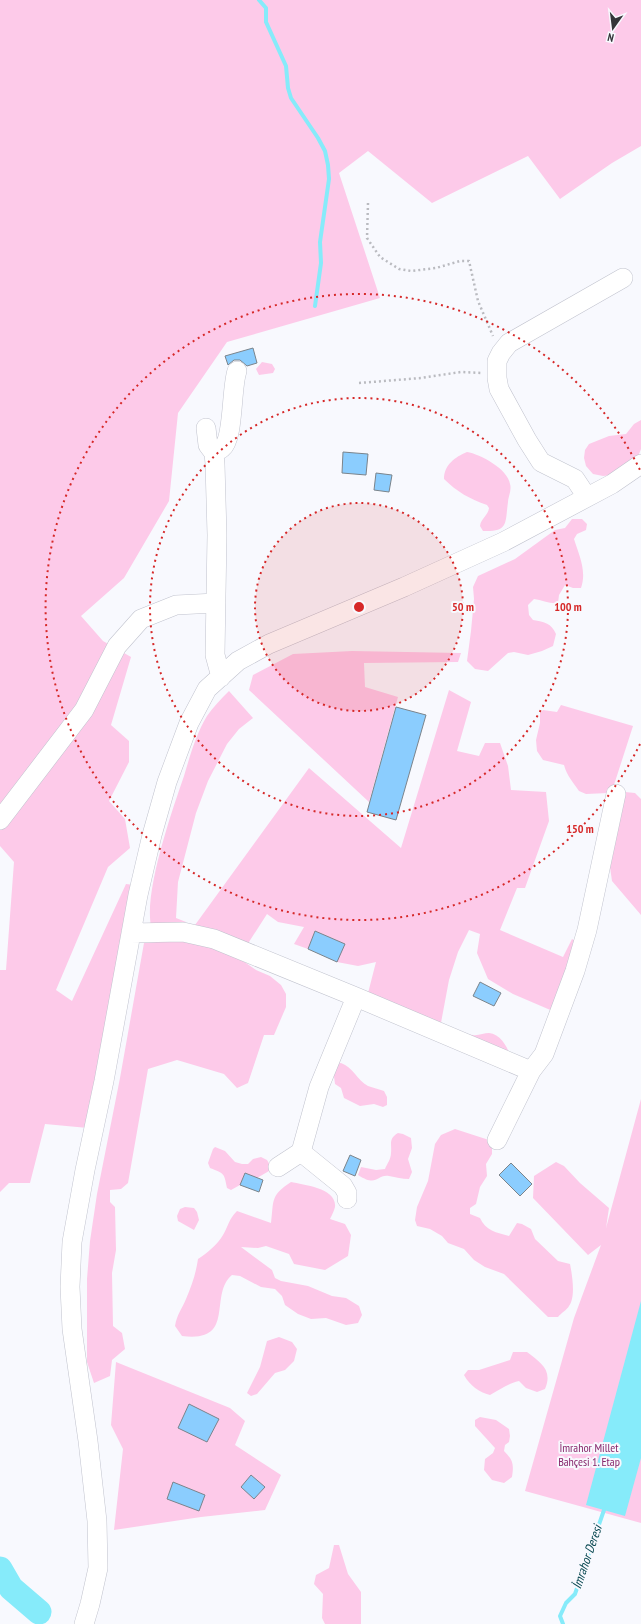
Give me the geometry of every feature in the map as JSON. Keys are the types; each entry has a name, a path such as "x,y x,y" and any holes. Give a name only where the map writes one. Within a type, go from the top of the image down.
{"street":[{"path":"587,497 575,479 541,462 526,440 499,389 497,378 497,361 500,353 509,343 623,278"},
{"path":"214,452 223,448 228,438 232,417 234,381 237,371"},
{"path":"206,428 208,445 214,452 218,535 215,655 221,677"},
{"path":"84,1624 98,1568 96,1521 88,1441 72,1329 70,1287 72,1242 85,1170 104,1081 131,933 150,843 168,782 189,722 207,689 238,661 270,644 404,587 497,545 612,484 641,464"},
{"path":"0,820 84,710 117,646 141,619 176,605 216,604"},
{"path":"497,1140 531,1071 544,1054 575,971 587,930 616,794"},
{"path":"131,933 183,932 214,939 531,1071"},
{"path":"278,1167 301,1152 319,1087 356,997"},
{"path":"301,1152 343,1186 347,1193 347,1200"}],"path":[{"path":"368,203 367,238 380,256 399,269 411,270 436,268 460,261 469,261 478,301 500,353"},
{"path":"359,383 421,378 461,372 480,373 497,378"}],"green space":[{"path":"0,0 641,0 641,146 612,163 560,199 528,156 432,203 368,151 339,173 380,298 227,342 178,413 169,501 124,578 81,616 103,641 131,657 111,725 129,741 129,762 109,801 125,819 130,848 108,867 56,990 72,1001 126,884 134,885 88,1128 45,1124 30,1183 9,1183 0,1192 0,970 6,970 14,862 0,846"},
{"path":"262,362 272,364 275,369 273,373 259,375 256,369"},
{"path":"641,420 641,449 637,459 613,475 603,476 593,474 586,466 584,458 585,450 589,444 609,436 626,434 634,424"},
{"path":"467,452 493,463 508,478 511,489 508,500 506,521 502,528 491,531 483,531 480,526 489,508 487,505 464,495 444,479 444,474 451,462 458,456"},
{"path":"572,519 582,519 587,524 586,530 577,534 574,539 583,569 583,582 581,588 573,588 565,585 559,595 558,603 534,599 528,605 529,615 533,620 541,621 552,627 554,630 556,634 553,646 528,655 514,652 508,653 488,671 475,669 467,661 474,599 473,587 478,576 515,559 555,530 565,528"},
{"path":"352,651 461,653 458,662 364,663 365,687 398,697 369,802 249,690 253,675 293,654"},
{"path":"449,690 471,702 457,751 479,756 485,743 500,743 508,766 511,790 546,792 549,821 525,888 517,888 500,930 563,957 572,939 577,942 555,1012 513,994 488,979 477,953 480,934 469,930 458,952 449,980 440,1028 367,997 376,962 358,966 337,962 315,931 308,949 294,944 304,927 278,922 267,914 247,945 195,925 309,768 401,848"},
{"path":"229,691 253,718 239,729 227,744 208,781 196,813 178,882 176,918 186,922 180,926 151,926 150,911 155,872 166,830 191,753 196,738 207,716 214,706"},
{"path":"561,705 633,726 613,788 608,793 586,794 579,791 568,776 564,765 543,760 537,751 536,740 540,723 540,713 543,710 557,712"},
{"path":"625,792 635,793 641,799 641,915 612,881 608,853"},
{"path":"194,939 226,949 256,970 270,976 281,985 286,994 286,1007 274,1035 264,1035 248,1083 237,1088 224,1074 177,1060 148,1069 128,1183 121,1189 110,1190 110,1202 115,1207 116,1250 112,1273 113,1326 122,1333 125,1349 112,1360 110,1376 94,1383 87,1362 87,1279 90,1241 97,1194 120,1078 144,943"},
{"path":"463,1033 475,1035 489,1033 497,1036 504,1043 511,1059"},
{"path":"341,1063 349,1067 368,1086 384,1091 387,1097 387,1105 383,1107 374,1104 360,1106 344,1098 341,1088 335,1084 333,1069 335,1064"},
{"name":"İmrahor Millet Bahçesi 1. Etap","path":"641,1099 641,1523 525,1491 574,1318 601,1245 588,1255 533,1198 534,1176 556,1162 564,1166 580,1183 609,1208 606,1228"},
{"path":"455,1129 492,1141 492,1154 486,1164 487,1176 480,1187 476,1204 470,1208 470,1214 480,1218 488,1228 500,1234 509,1236 517,1223 522,1224 531,1229 535,1239 558,1261 570,1264 573,1285 571,1302 558,1317 548,1317 504,1274 485,1267 474,1260 464,1249 448,1243 442,1236 430,1229 417,1226 415,1220 417,1207 428,1181 435,1144 441,1135"},
{"path":"398,1133 411,1138 412,1148 408,1159 412,1172 409,1179 385,1176 373,1181 358,1175 361,1167 376,1170 385,1169 391,1155 391,1142 393,1137"},
{"path":"215,1147 225,1151 235,1162 242,1164 248,1164 253,1159 261,1157 267,1160 270,1165 269,1171 257,1178 245,1174 240,1185 231,1190 227,1188 223,1175 210,1168 208,1163"},
{"path":"291,1182 319,1188 331,1196 335,1207 330,1219 345,1224 351,1235 348,1256 325,1270 294,1264 289,1254 266,1246 258,1248 241,1247 272,1270 275,1278 281,1281 308,1286 332,1296 346,1298 359,1306 362,1315 358,1323 346,1325 326,1318 311,1319 298,1314 285,1305 282,1296 275,1289 261,1287 240,1276 232,1275 225,1284 216,1325 210,1332 199,1336 182,1336 175,1326 178,1315 192,1284 198,1259 218,1242 237,1211 271,1223 274,1199 279,1191"},
{"path":"185,1207 194,1208 197,1212 199,1220 194,1230 178,1221 177,1216 180,1209"},
{"path":"279,1337 292,1342 297,1349 294,1361 285,1370 275,1373 257,1394 251,1396 247,1393 260,1367 267,1341"},
{"path":"513,1352 527,1352 541,1364 547,1372 548,1377 545,1389 537,1392 526,1388 519,1381 507,1385 490,1395 475,1388 464,1375 468,1370 479,1370 510,1360"},
{"path":"116,1362 230,1408 245,1421 235,1445 281,1475 265,1510 201,1517 114,1530 123,1449 111,1425"},
{"path":"480,1417 496,1420 509,1429 509,1442 505,1445 504,1451 512,1462 513,1473 512,1477 504,1483 492,1480 484,1470 485,1459 493,1453 495,1448 475,1426 475,1420"},
{"path":"334,1545 339,1545 348,1574 361,1592 361,1624 325,1624 322,1618 323,1594 314,1584 316,1575 329,1568"}],"water":[{"path":"641,1301 641,1458 625,1516 586,1505"}],"building":[{"path":"253,348 257,363 247,366 240,360 234,360 228,365 225,356"},
{"path":"343,452 368,454 366,475 342,473"},
{"path":"376,473 392,475 389,492 374,490"},
{"path":"396,707 426,715 396,820 367,812"},
{"path":"315,931 345,944 337,962 308,949"},
{"path":"480,982 501,993 494,1006 473,996"},
{"path":"350,1155 361,1160 355,1176 343,1171"},
{"path":"511,1163 532,1184 520,1196 499,1175"},
{"path":"245,1173 263,1180 259,1192 240,1185"},
{"path":"189,1404 219,1419 207,1442 178,1428"},
{"path":"251,1475 265,1487 254,1499 241,1487"},
{"path":"173,1482 205,1495 199,1511 167,1499"}],"waterway":[{"path":"259,0 266,8 266,22 286,66 288,88 291,98 318,138 325,151 328,165 329,179 320,242 321,263 315,306"},
{"name":"İmrahor Deresi","path":"563,1624 560,1616 566,1603 575,1594 604,1510"},
{"path":"0,1569 11,1588 39,1612"}]}
